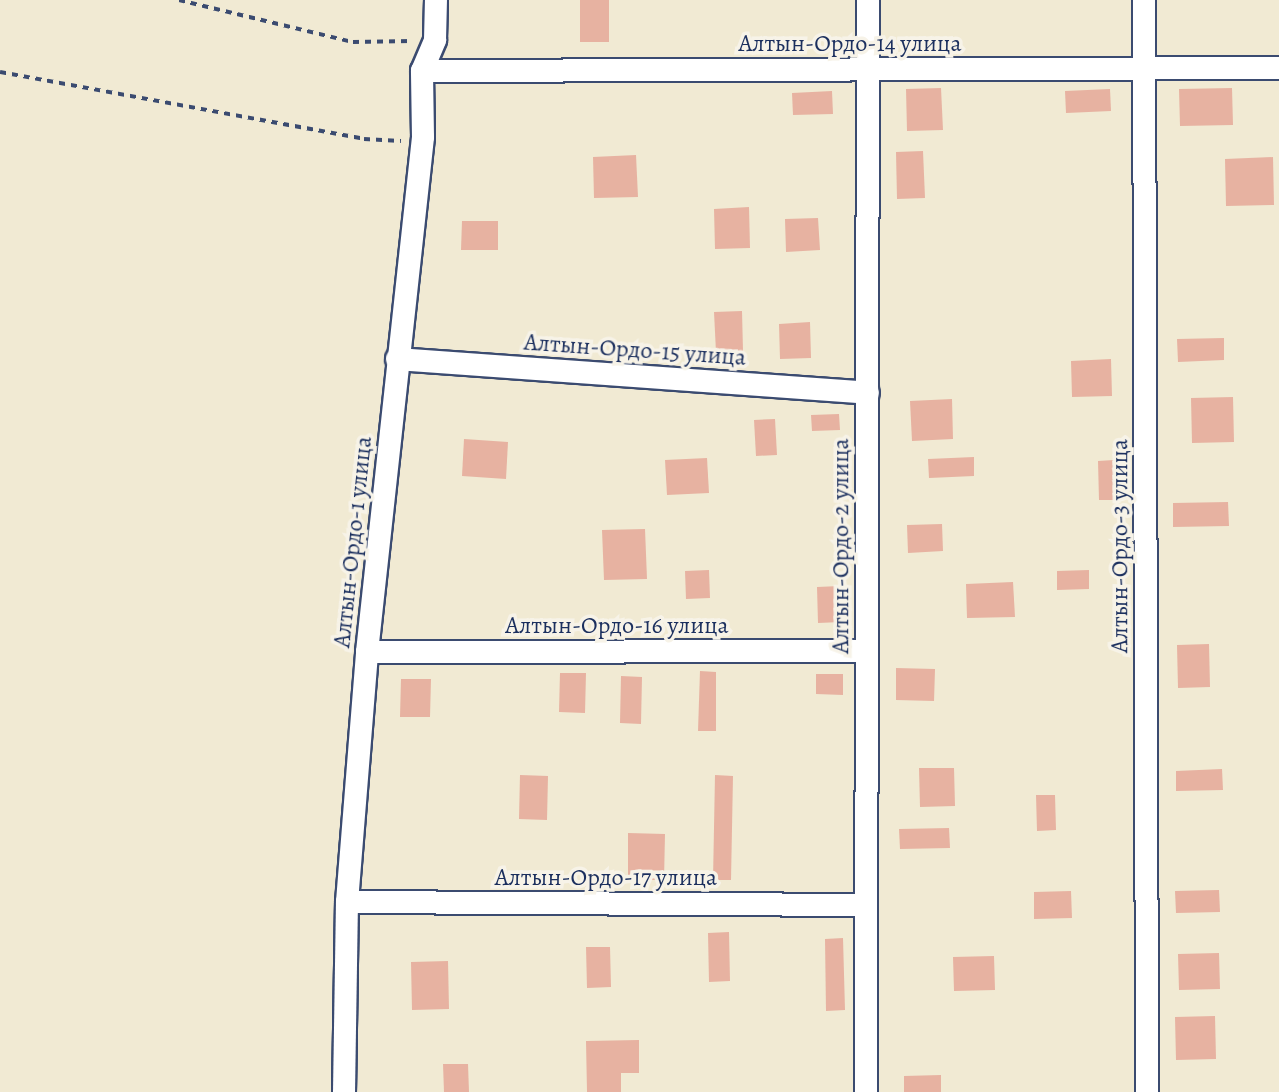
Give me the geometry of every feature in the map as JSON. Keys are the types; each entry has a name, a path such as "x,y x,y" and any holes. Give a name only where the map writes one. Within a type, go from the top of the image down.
{"street":[{"name":"Алтын-Ордо-1 улица","path":"344,1092 347,902 367,652 423,137 422,71 435,40 436,0"},
{"name":"Алтын-Ордо-2 улица","path":"866,1092 868,0"},
{"name":"Алтын-Ордо-3 улица","path":"1144,0 1147,1092"},
{"name":"Алтын-Ордо-14 улица","path":"422,71 1279,68"},
{"name":"Алтын-Ордо-15 улица","path":"397,359 868,393"},
{"name":"Алтын-Ордо-16 улица","path":"367,652 867,651"},
{"name":"Алтын-Ордо-17 улица","path":"347,902 865,905"}],"path":[{"path":"179,0 353,42 435,40"},
{"path":"0,72 364,139 423,137"}],"building":[{"path":"580,0 609,0 609,42 580,42"},
{"path":"941,88 943,130 907,131 906,89"},
{"path":"1232,88 1233,125 1180,126 1179,89"},
{"path":"1110,89 1111,111 1066,113 1065,91"},
{"path":"832,91 833,114 793,115 792,93"},
{"path":"923,151 925,198 897,199 896,152"},
{"path":"636,155 638,197 594,198 593,157"},
{"path":"1273,157 1274,205 1226,206 1225,159"},
{"path":"749,207 750,248 715,249 714,209"},
{"path":"818,218 820,250 786,252 785,219"},
{"path":"462,221 498,221 498,250 461,250"},
{"path":"742,311 743,351 716,352 714,312"},
{"path":"810,322 811,358 780,359 779,324"},
{"path":"1224,338 1224,360 1178,362 1177,339"},
{"path":"1111,359 1112,396 1072,397 1071,361"},
{"path":"1233,397 1234,442 1192,443 1191,398"},
{"path":"952,399 953,439 912,441 910,401"},
{"path":"839,414 840,430 812,431 811,415"},
{"path":"775,419 777,455 756,456 754,420"},
{"path":"464,439 508,442 506,479 462,476"},
{"path":"974,457 974,476 929,478 928,459"},
{"path":"707,458 709,493 667,495 665,460"},
{"path":"1114,460 1115,500 1099,500 1098,461"},
{"path":"1228,502 1229,526 1173,527 1173,503"},
{"path":"942,524 943,551 908,553 907,525"},
{"path":"645,529 647,579 604,580 602,530"},
{"path":"709,570 710,598 686,599 685,571"},
{"path":"1089,570 1089,589 1057,590 1057,571"},
{"path":"1013,582 1015,617 967,618 966,584"},
{"path":"840,586 841,622 818,623 817,587"},
{"path":"1209,644 1210,687 1178,688 1177,645"},
{"path":"896,668 935,669 934,701 896,700"},
{"path":"700,671 716,672 716,731 698,731"},
{"path":"560,673 586,673 585,713 559,712"},
{"path":"816,674 843,674 843,695 816,694"},
{"path":"621,676 642,677 641,724 620,723"},
{"path":"401,679 431,679 430,717 400,717"},
{"path":"919,768 954,768 955,806 920,807"},
{"path":"1222,769 1223,790 1176,791 1176,771"},
{"path":"520,775 548,776 547,820 519,819"},
{"path":"715,775 733,776 731,880 713,880"},
{"path":"1036,795 1055,795 1056,830 1037,831"},
{"path":"949,828 950,848 900,849 899,829"},
{"path":"628,833 665,834 664,880 628,880"},
{"path":"1219,890 1220,912 1176,913 1175,891"},
{"path":"1071,891 1072,918 1034,919 1034,892"},
{"path":"729,932 730,981 709,982 708,933"},
{"path":"843,938 845,1010 826,1011 825,939"},
{"path":"586,947 610,947 611,987 587,988"},
{"path":"1219,953 1220,989 1179,990 1178,954"},
{"path":"994,956 995,990 954,991 953,957"},
{"path":"448,961 449,1009 412,1010 411,962"},
{"path":"1215,1016 1216,1059 1176,1060 1175,1017"},
{"path":"639,1040 639,1073 621,1073 621,1092 587,1092 586,1041"},
{"path":"443,1064 468,1064 469,1092 444,1092"},
{"path":"941,1075 941,1092 904,1092 904,1076"}]}
